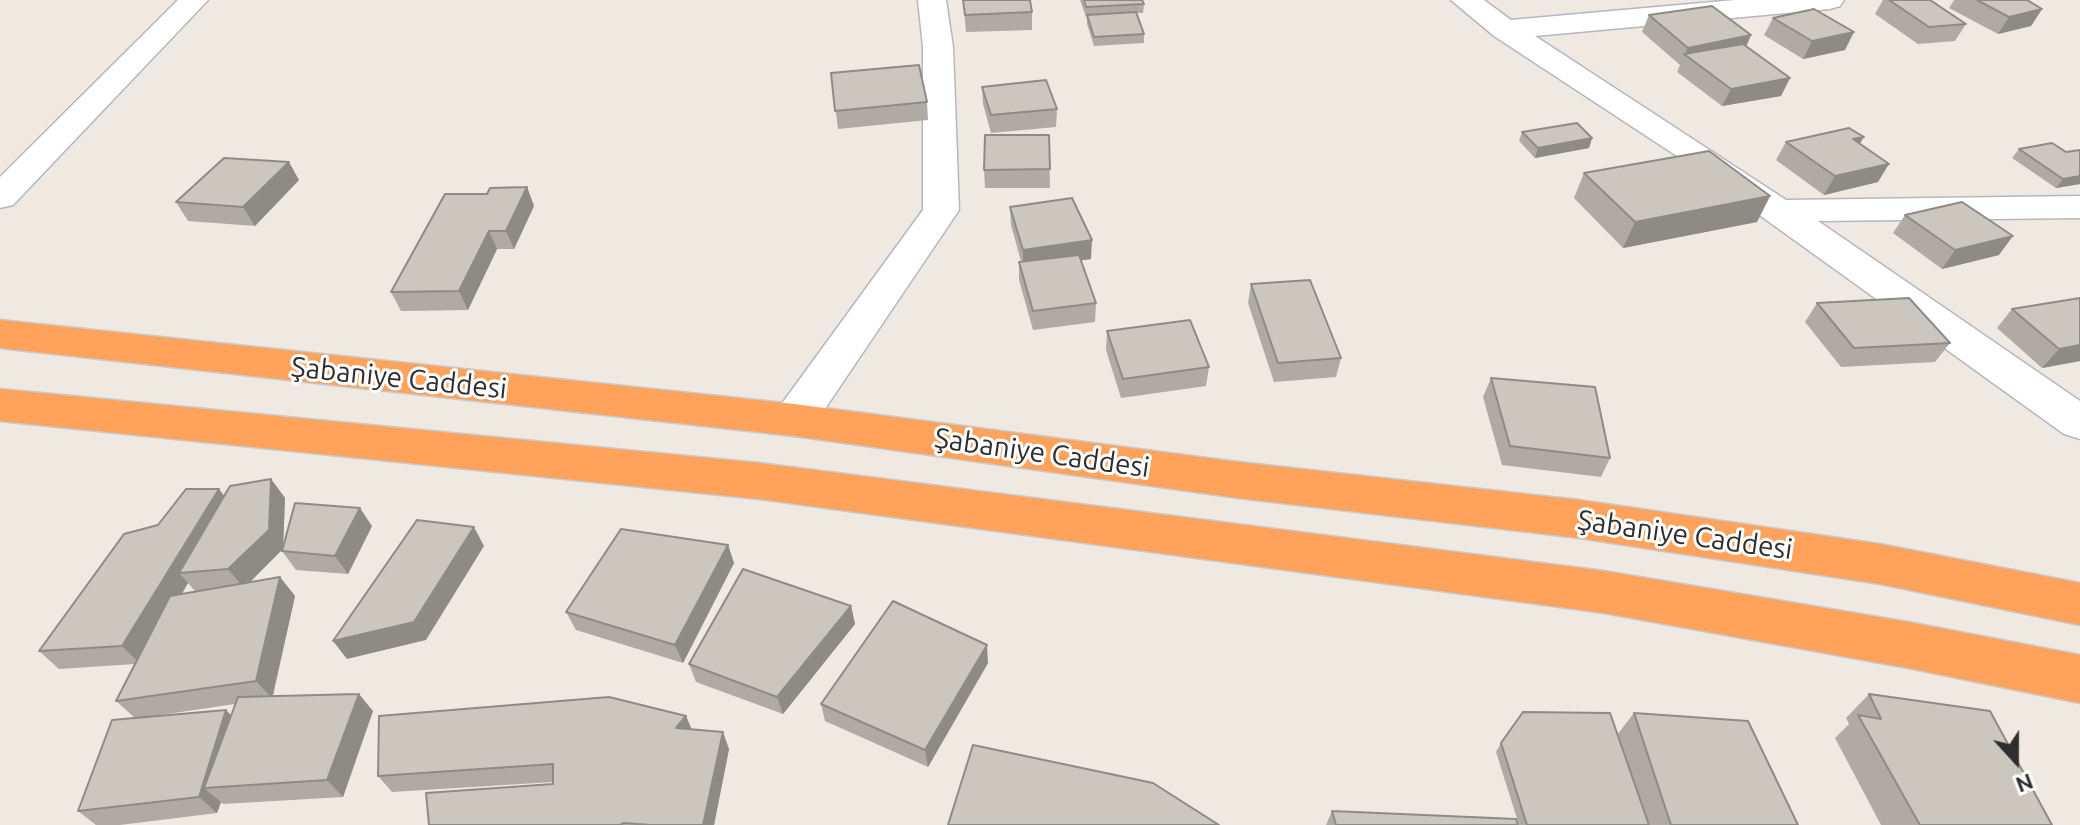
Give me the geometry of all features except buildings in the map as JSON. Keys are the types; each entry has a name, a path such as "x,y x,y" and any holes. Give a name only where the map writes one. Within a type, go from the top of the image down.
{"highway":[{"name":"Şabaniye Caddesi","path":"0,334 794,420 1238,480 1579,519 1880,564 2080,604"},
{"path":"0,405 790,485 1604,592 1908,645 2080,679"}],"street":[{"path":"0,197 194,0"},
{"path":"794,420 941,210 938,47 932,0"},
{"path":"1465,0 1505,30 1695,153 2080,423"},
{"path":"1505,30 1830,0"},
{"path":"1776,211 2080,207"}]}
